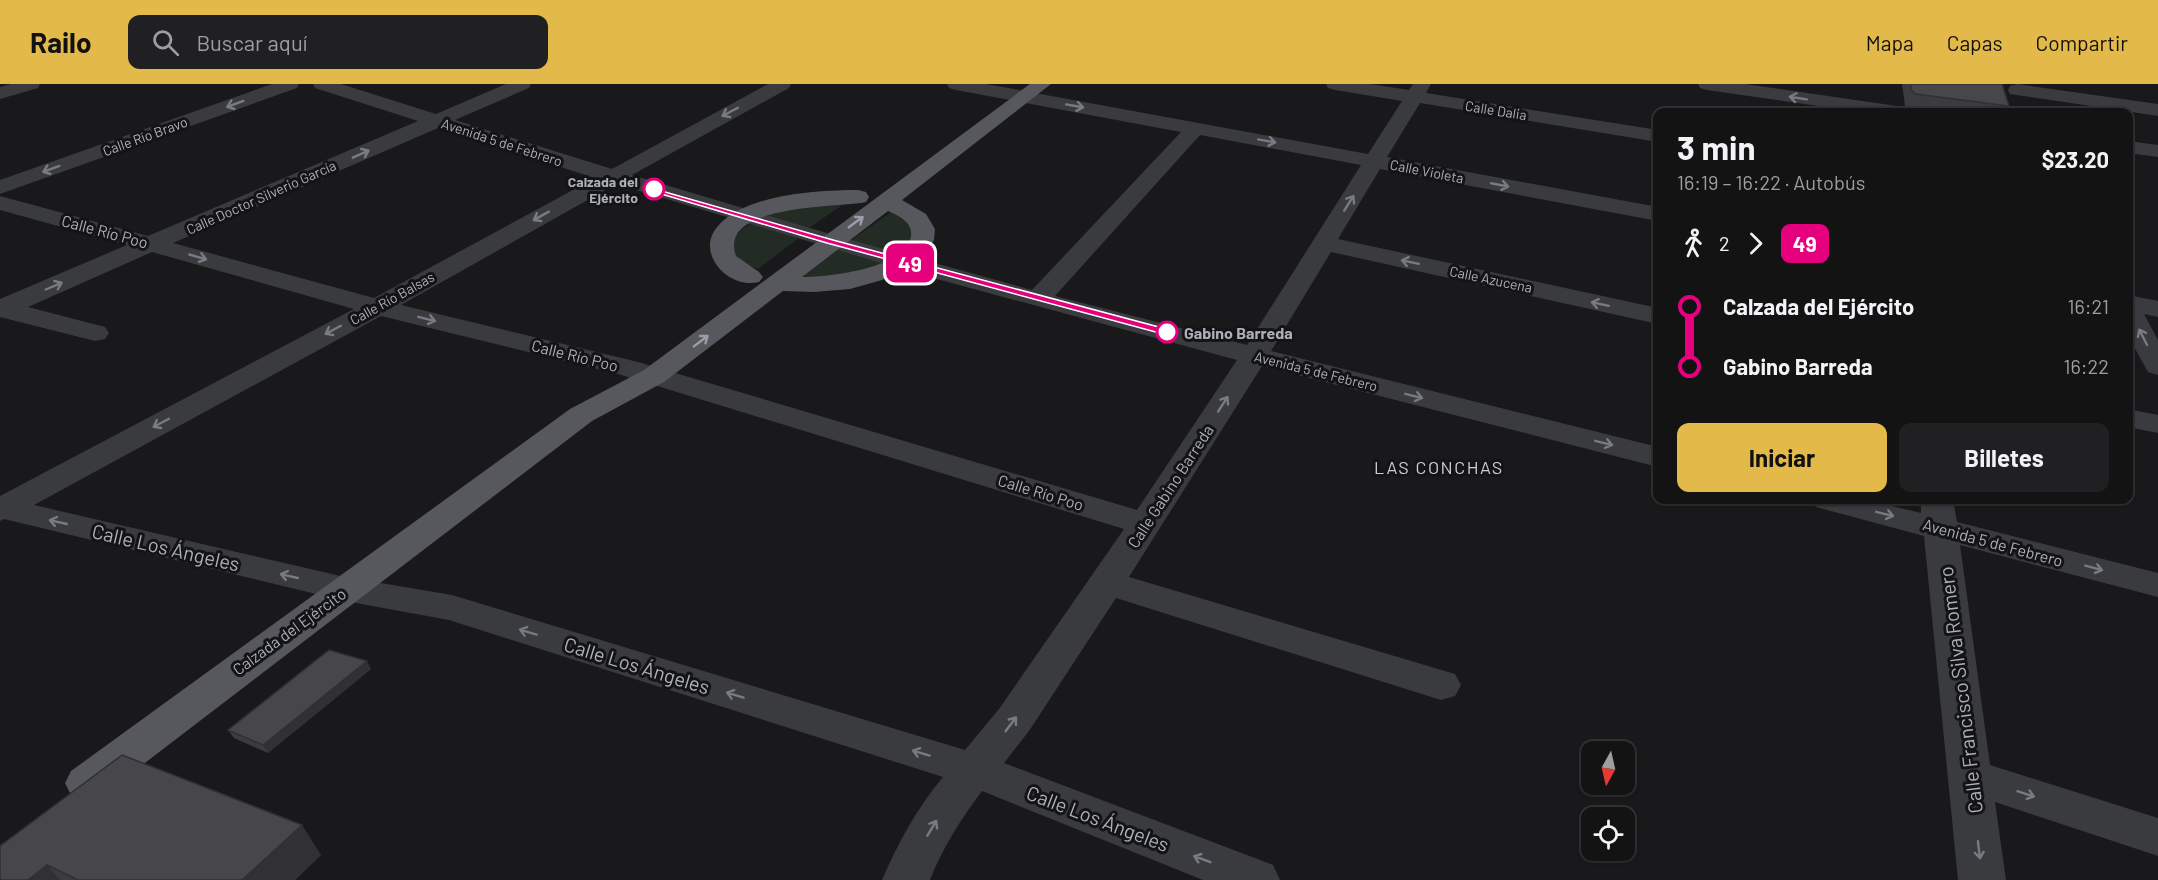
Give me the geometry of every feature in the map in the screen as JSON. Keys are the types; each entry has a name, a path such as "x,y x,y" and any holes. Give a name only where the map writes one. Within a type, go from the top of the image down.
{"main road":[{"name":"Calzada del Ejército","path":"56,807 581,415 641,372 777,283 858,197 1019,89"},
{"name":"Calzada del Ejército","path":"641,372 750,277 884,201 1019,89"},
{"path":"750,277 728,264 721,253 721,242 728,231 763,209 804,199 858,197"},
{"path":"777,283 818,285 848,281 874,275 904,261 919,249 925,237 923,225 915,216 884,201"}],"street":[{"path":"0,93 31,84"},
{"name":"Calle Río Bravo","path":"0,187 290,84"},
{"name":"Avenida 5 de Febrero","path":"322,84 611,177 819,238 1254,356 1653,456"},
{"name":"Calle Doctor Silverio García","path":"1,308 522,84"},
{"name":"Calle Río Balsas","path":"0,509 377,307 782,84"},
{"name":"Calle Violeta","path":"956,84 1019,89 1197,128 1653,213"},
{"name":"Calle Dalia","path":"1335,84 1418,91 1653,135"},
{"path":"1707,84 1743,87 1872,108"},
{"path":"1743,87 1743,108"},
{"path":"2015,87 2158,110"},
{"path":"2015,87 2024,108"},
{"name":"Calle Gabino Barreda","path":"906,880 918,851 943,809 1014,720 1107,583 1254,356 1418,91"},
{"path":"1039,298 1197,128"},
{"path":"2133,148 2158,151"},
{"name":"Calle Río Poo","path":"0,203 377,307 641,372 1145,524"},
{"name":"Calle Azucena","path":"1324,243 1653,315"},
{"path":"2133,304 2158,309"},
{"path":"1,308 95,333"},
{"path":"2133,318 2158,366"},
{"path":"2133,419 2158,424"},
{"name":"Avenida 5 de Febrero","path":"1860,504 1939,514 2158,585"},
{"name":"Calle Los Ángeles","path":"0,509 345,589 452,608 975,770 1256,880"},
{"name":"Calle Francisco Silva Romero","path":"1939,514 1982,880"},
{"path":"1107,583 1441,685"},
{"path":"1970,776 2158,837"}],"shaded area":[{"path":"851,199 809,228 757,214"},
{"path":"897,208 921,227 905,254 850,241"},
{"path":"751,224 800,237 758,269 738,262 730,243 743,228"},
{"path":"841,247 896,261 889,266 793,282"}],"building":[{"path":"1911,84 2002,84 2009,106 1915,94 1911,90"},
{"path":"329,650 367,661 263,745 228,730"},
{"path":"122,755 302,825 242,880 78,880 47,865 28,880 0,880 0,846"}],"bus line":[{"name":"49","path":"654,189 830,242 1167,332"}],"place":[{"name":"Calzada del Ejército","path":"654,189"},
{"name":"Gabino Barreda","path":"1167,332"}],"district":[{"name":"LAS CONCHAS","path":"1439,467"}]}
